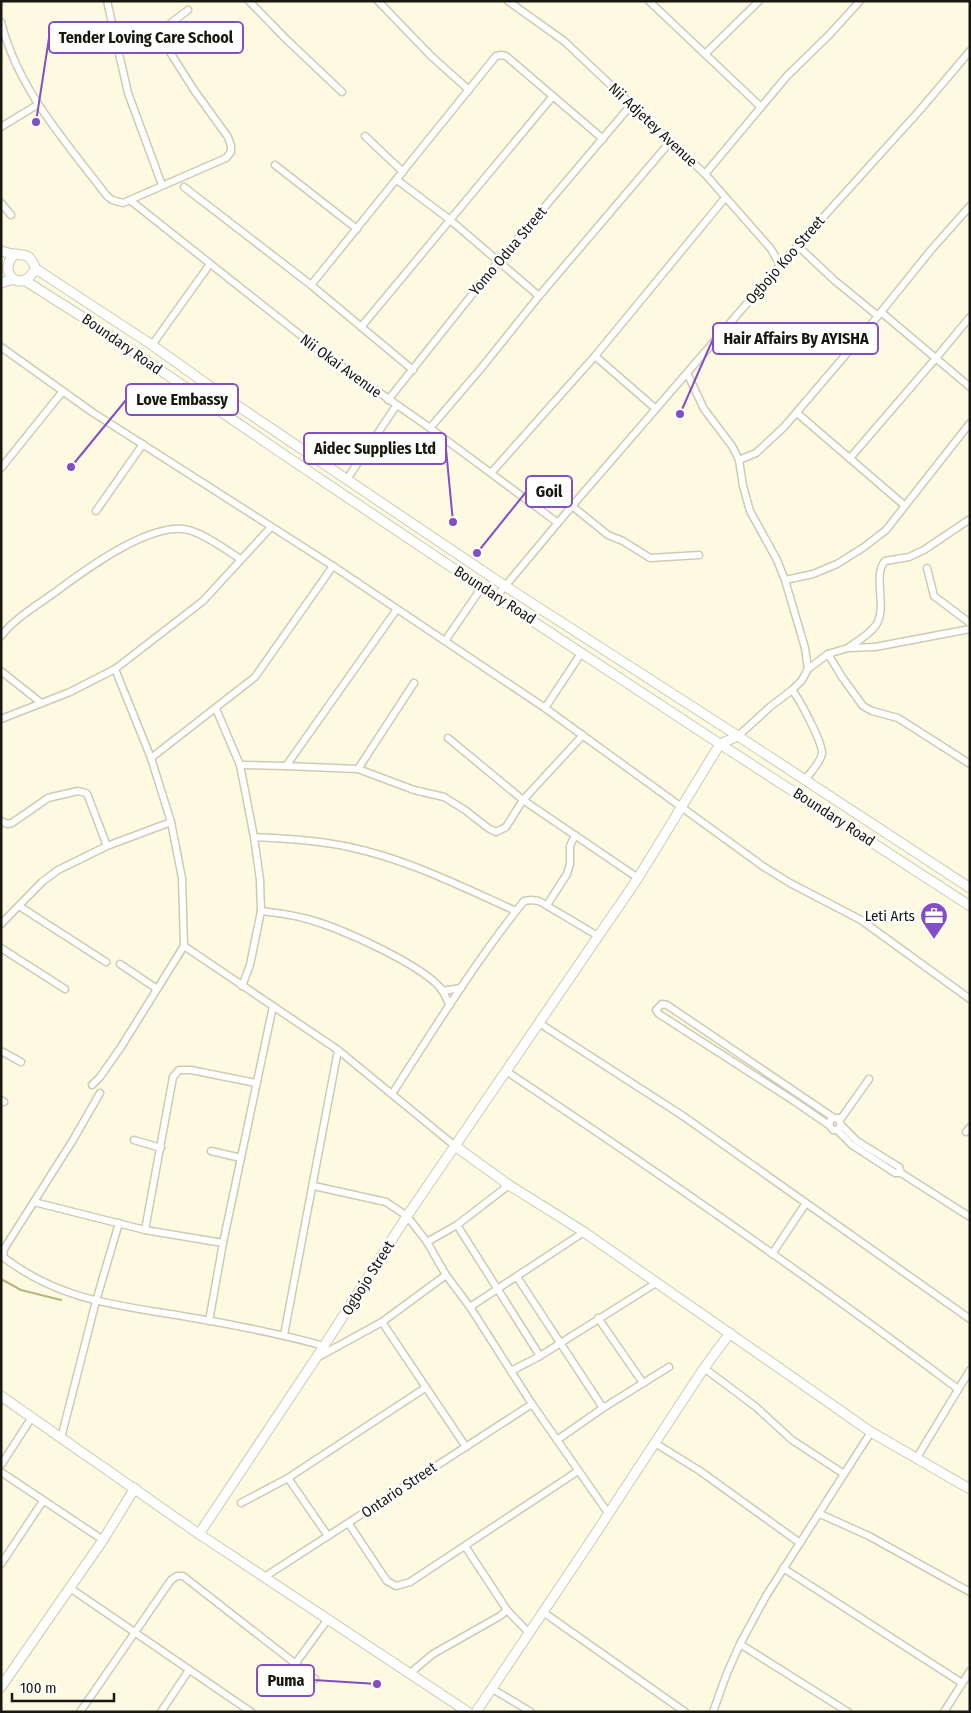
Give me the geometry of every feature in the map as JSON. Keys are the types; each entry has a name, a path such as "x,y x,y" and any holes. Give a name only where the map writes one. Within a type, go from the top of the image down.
{"street":[{"path":"107,1 128,93 162,185"},
{"path":"249,1 342,92"},
{"path":"378,1 430,56 469,90"},
{"name":"Nii Adjetey Avenue","path":"508,1 564,41 705,174 771,248 780,265"},
{"path":"649,1 761,107"},
{"path":"705,54 759,1"},
{"path":"705,174 787,76 829,36 860,1"},
{"path":"1,22 11,54 37,105 107,196 119,202 131,201 162,185 226,158 231,152 228,137 194,90 161,38 162,30 188,10"},
{"name":"Ogbojo Koo Street","path":"496,597 780,265 920,110 970,51"},
{"path":"311,286 496,56 501,54 506,56 603,139"},
{"path":"361,327 553,96"},
{"path":"1,127 37,105"},
{"name":"Yomo Odua Street","path":"388,400 498,262 631,105"},
{"path":"366,136 403,172"},
{"path":"430,428 670,142"},
{"path":"276,165 357,228"},
{"path":"397,180 449,219 539,296"},
{"path":"184,187 311,286 412,370"},
{"path":"491,473 595,356 726,198"},
{"name":"Nii Okai Avenue","path":"131,201 323,353 430,428 558,523"},
{"path":"1,203 11,215"},
{"path":"739,460 749,457 763,448 797,412 926,256 970,206"},
{"path":"798,246 834,280 970,386"},
{"path":"1,251 14,255 20,254 30,258 36,268 31,276 24,280 1,283"},
{"path":"14,255 4,265 14,280"},
{"path":"152,345 210,264"},
{"name":"Boundary Road","path":"36,268 505,586 970,888"},
{"name":"Boundary Road","path":"24,280 84,318 496,597 970,906"},
{"path":"850,458 970,316"},
{"path":"1,347 63,391 333,566 545,708 681,807 790,883 861,920 970,999"},
{"path":"595,356 656,409"},
{"path":"687,373 704,409 732,446 739,460 743,486 750,511 777,560 785,580 788,596 805,648 808,669"},
{"path":"1,468 63,391"},
{"path":"347,479 396,406"},
{"path":"797,412 904,505"},
{"path":"785,580 813,574 851,556 886,530 970,423"},
{"path":"96,511 143,444"},
{"path":"572,506 608,535 623,541 650,558 699,556"},
{"path":"848,648 877,624 882,604 880,592 881,568 885,561 904,558 924,550 970,519"},
{"path":"1,719 40,702 70,692 115,669 203,601 271,526"},
{"path":"1,636 16,620 106,557 159,532 187,529 204,537 240,560"},
{"path":"151,758 255,677 333,566"},
{"path":"927,568 934,596 970,623"},
{"path":"445,641 482,587"},
{"path":"286,766 397,609"},
{"path":"720,744 738,736 792,690 802,680 808,669 828,654 848,648 875,647 970,629"},
{"path":"545,708 582,652"},
{"path":"828,654 863,706 872,711 898,718 970,764"},
{"path":"92,1085 100,1077 121,1047 184,946 182,878 171,822 151,758 115,669"},
{"path":"1,671 40,702"},
{"path":"358,769 414,683"},
{"path":"792,690 802,704 821,748 821,757 805,780"},
{"path":"216,709 240,765 254,836 260,880 261,911 250,966 242,986"},
{"path":"240,765 358,769 414,790 444,797 496,832 506,827 523,800 583,735"},
{"path":"448,738 523,800 638,878"},
{"name":"Ogbojo Street","path":"199,1534 324,1346 407,1216 638,878 720,744"},
{"path":"1,821 7,824 12,823 48,798 82,791 88,796 107,846"},
{"path":"1,924 42,882 58,870 107,846 171,822"},
{"path":"547,905 567,874 570,864 570,846 575,835"},
{"path":"254,836 318,842 349,847 379,855 430,874 516,911"},
{"path":"392,1094 461,988 524,901 539,901 598,936"},
{"path":"19,906 106,962"},
{"path":"261,911 302,918 334,927 402,962 433,982 442,991 450,1005"},
{"path":"184,946 338,1050 454,1146 509,1185 584,1232 871,1432 970,1489"},
{"path":"1,948 65,989"},
{"path":"120,964 157,989"},
{"path":"442,991 461,988"},
{"path":"838,1123 829,1122 829,1125 660,1014 656,1010 658,1006 662,1004 667,1005 838,1123 857,1141 899,1167 901,1173 970,1217"},
{"path":"209,1321 256,1083 274,1006"},
{"path":"538,1023 682,1116 970,1319"},
{"path":"284,1335 314,1186 338,1050"},
{"path":"1,1051 20,1062"},
{"path":"145,1230 173,1077 179,1070 191,1070 256,1083"},
{"path":"506,1071 630,1154 884,1334 958,1389"},
{"path":"838,1123 869,1079"},
{"path":"100,1093 4,1248 2,1257 32,1278 96,1301 284,1335 324,1346"},
{"path":"134,1140 161,1148"},
{"path":"211,1151 241,1158"},
{"path":"428,1242 457,1225 509,1185"},
{"path":"314,1186 386,1202 407,1216 428,1242 446,1275 470,1307 532,1404 608,1513"},
{"path":"34,1202 145,1230 223,1243"},
{"path":"772,1254 806,1203"},
{"path":"61,1438 96,1301 119,1223"},
{"path":"457,1225 540,1356"},
{"path":"470,1307 584,1232"},
{"path":"315,1359 382,1322 446,1275"},
{"path":"517,1277 602,1408"},
{"path":"511,1371 540,1356 656,1283"},
{"path":"598,1318 643,1384"},
{"path":"382,1322 466,1446"},
{"path":"476,1712 704,1368 730,1333"},
{"path":"557,1440 602,1408 669,1367"},
{"path":"704,1368 756,1407 792,1440 844,1474"},
{"path":"916,1459 970,1370"},
{"path":"963,1381 970,1386"},
{"path":"241,1503 288,1478 425,1388"},
{"path":"1,1396 199,1534 266,1576 468,1712"},
{"name":"Ontario Street","path":"266,1576 532,1404"},
{"path":"1,1465 32,1417"},
{"path":"713,1712 740,1644 766,1596 871,1432"},
{"path":"655,1443 700,1471 800,1543"},
{"path":"349,1524 387,1581 396,1586 410,1582 578,1471"},
{"path":"1,1472 103,1540"},
{"path":"288,1478 328,1536"},
{"path":"1,1687 103,1540 135,1488"},
{"path":"1,1564 43,1501"},
{"path":"820,1514 869,1536 970,1592"},
{"path":"465,1546 507,1610 529,1633"},
{"path":"784,1568 962,1683"},
{"path":"80,1712 171,1580 177,1576 183,1576 315,1679"},
{"path":"70,1588 251,1712"},
{"path":"409,1674 433,1654 500,1616 507,1610"},
{"path":"543,1612 684,1712"},
{"path":"295,1664 328,1619"},
{"path":"740,1644 848,1712"},
{"path":"161,1712 189,1670"},
{"path":"944,1712 970,1671"},
{"path":"492,1688 531,1712"}],"waterway":[{"path":"1,1279 21,1290 61,1300"}],"place":[{"name":"Tender Loving Care School","path":"36,122"},
{"name":"Hair Affairs By AYISHA","path":"680,414"},
{"name":"Love Embassy","path":"71,467"},
{"name":"Aidec Supplies Ltd","path":"453,522"},
{"name":"Goil","path":"477,553"},
{"name":"Leti Arts","path":"934,940"},
{"name":"Puma","path":"377,1684"}]}
